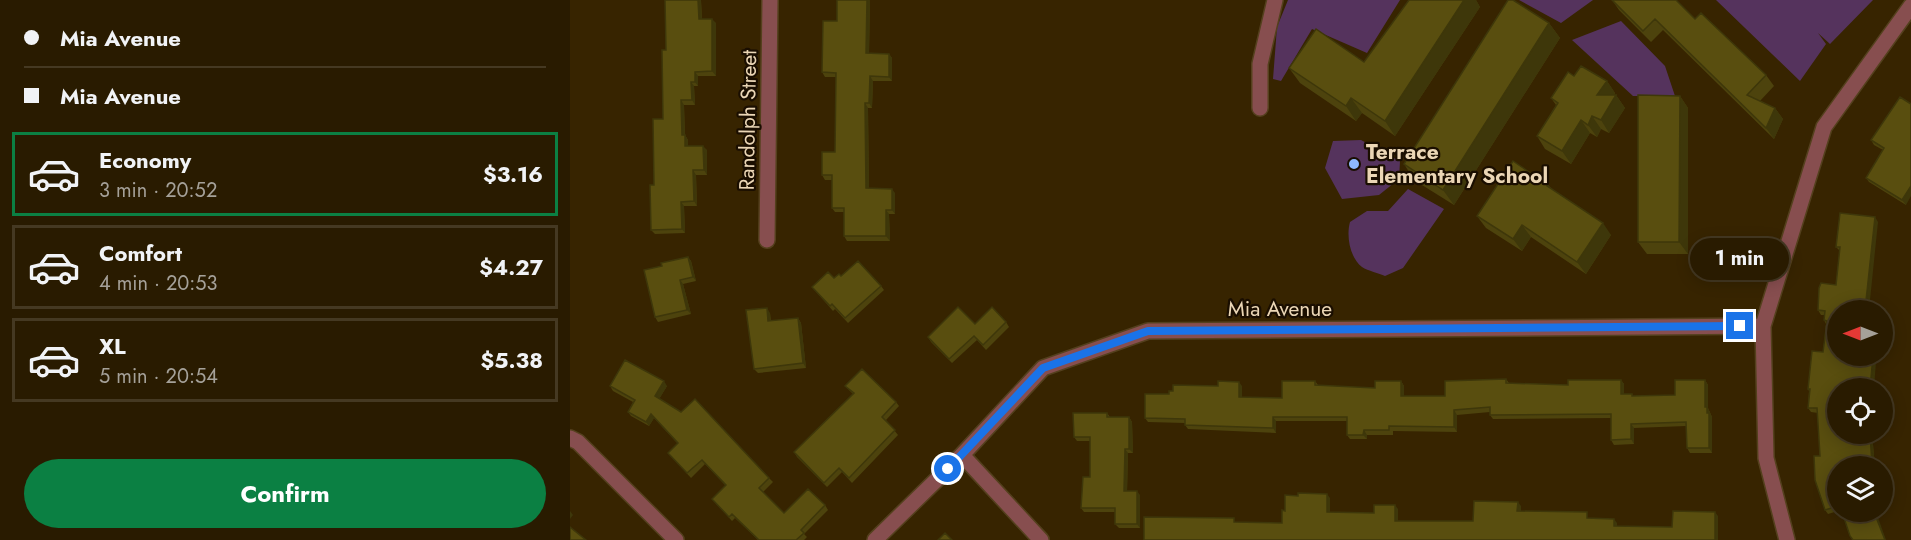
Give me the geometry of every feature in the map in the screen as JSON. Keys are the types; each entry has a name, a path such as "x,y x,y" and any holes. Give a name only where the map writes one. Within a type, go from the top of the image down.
{"street":[{"name":"Randolph Street","path":"767,240 770,0"},
{"path":"1260,108 1260,64 1275,0"},
{"path":"1787,540 1766,458 1763,326 1824,127 1911,6"},
{"name":"Mia Avenue","path":"875,540 962,455 1043,368 1148,331 1763,326"},
{"path":"570,438 578,442 676,540"},
{"path":"962,455 1041,540"}],"shaded area":[{"path":"1288,0 1400,0 1367,53 1312,29 1281,81 1273,79 1277,27"},
{"path":"1519,0 1593,0 1561,23"},
{"path":"1716,0 1873,0 1830,44 1818,33 1826,44 1800,81"},
{"path":"1621,21 1665,66 1675,96 1633,96 1572,40"},
{"path":"1361,140 1400,161 1399,179 1379,195 1342,199 1325,168 1333,141"},
{"path":"1408,189 1444,209 1403,268 1385,276 1362,267 1352,252 1349,240 1350,222 1367,211 1388,211"}],"building":[{"path":"665,0 698,0 699,19 712,19 712,71 695,72 695,82 691,82 692,100 681,100 682,135 685,135 685,146 703,146 704,170 693,170 694,201 681,202 682,229 651,230 650,185 654,185 653,119 663,119 662,50 666,50"},
{"path":"837,0 867,0 866,53 889,54 889,77 870,76 869,103 865,103 866,188 892,189 892,210 886,210 886,236 844,236 844,208 832,208 832,175 822,175 822,152 835,152 836,73 822,72 823,21 837,21"},
{"path":"1409,0 1464,0 1385,121 1351,98 1346,106 1289,68 1316,29 1364,62"},
{"path":"1508,0 1513,0 1549,23 1443,190 1404,164"},
{"path":"1612,0 1676,0 1695,19 1701,13 1766,75 1747,95 1775,108 1766,128 1655,19 1643,31"},
{"path":"1581,66 1607,81 1597,95 1616,95 1601,120 1592,116 1588,125 1581,120 1562,151 1537,136 1558,103 1551,98 1568,72 1574,76"},
{"path":"1638,95 1680,96 1679,242 1638,242"},
{"path":"1900,97 1911,104 1911,186 1902,200 1866,178 1884,148 1871,140"},
{"path":"1513,161 1603,223 1577,262 1522,225 1513,239 1477,216"},
{"path":"1840,213 1875,217 1866,300 1827,300 1827,321 1824,320 1825,311 1818,310 1819,288 1821,283 1836,285 1840,247 1836,247"},
{"path":"688,257 693,277 680,280 687,310 655,317 644,270 662,266 661,263"},
{"path":"858,261 881,286 845,318 812,287 828,272 834,278 839,274 841,276"},
{"path":"958,307 975,324 992,307 1006,322 983,345 974,336 949,359 928,337"},
{"path":"767,308 768,321 798,318 803,363 754,369 746,310"},
{"path":"1827,321 1827,366 1872,366 1871,378 1827,378 1827,444 1871,444 1871,456 1827,456 1827,509 1825,510 1815,480 1814,456 1820,456 1817,408 1808,408 1812,351 1823,352"},
{"path":"625,360 664,381 655,396 681,412 695,399 769,478 759,488 784,513 808,489 825,505 801,530 804,533 796,540 759,540 732,514 729,517 712,499 726,485 702,460 687,473 668,453 678,443 651,414 646,422 628,412 635,400 610,386"},
{"path":"862,369 896,402 882,417 895,430 849,478 839,468 824,483 794,452 854,393 845,386"},
{"path":"1506,379 1506,383 1568,385 1568,380 1621,380 1621,394 1632,394 1632,396 1675,395 1675,380 1705,380 1705,407 1709,413 1709,448 1687,448 1686,422 1631,424 1631,439 1611,440 1611,414 1490,415 1490,407 1454,410 1454,427 1389,426 1389,430 1364,430 1363,435 1347,435 1347,417 1273,417 1273,428 1185,425 1185,419 1145,418 1145,394 1169,394 1169,391 1173,391 1173,385 1218,386 1218,381 1239,382 1239,397 1282,398 1282,381 1315,381 1315,385 1375,388 1375,381 1401,381 1401,396 1445,396 1445,381"},
{"path":"1073,413 1107,413 1107,417 1129,417 1129,449 1125,449 1124,491 1137,491 1137,524 1115,524 1115,508 1081,508 1083,477 1090,477 1090,437 1074,437"},
{"path":"1298,493 1327,494 1327,512 1374,513 1374,505 1395,505 1395,521 1473,521 1474,501 1518,502 1517,511 1587,512 1587,518 1614,519 1614,526 1672,527 1673,511 1715,512 1715,540 1144,540 1144,517 1234,518 1234,522 1282,523 1285,495 1298,496"},
{"path":"1845,522 1878,522 1885,540 1853,540"},
{"path":"570,527 586,540 570,540"},
{"path":"945,533 952,540 938,540"}],"place":[{"name":"Terrace Elementary School","path":"1354,164"}],"route":[{"path":"948,469 1043,368 1148,331 1740,326"}]}
